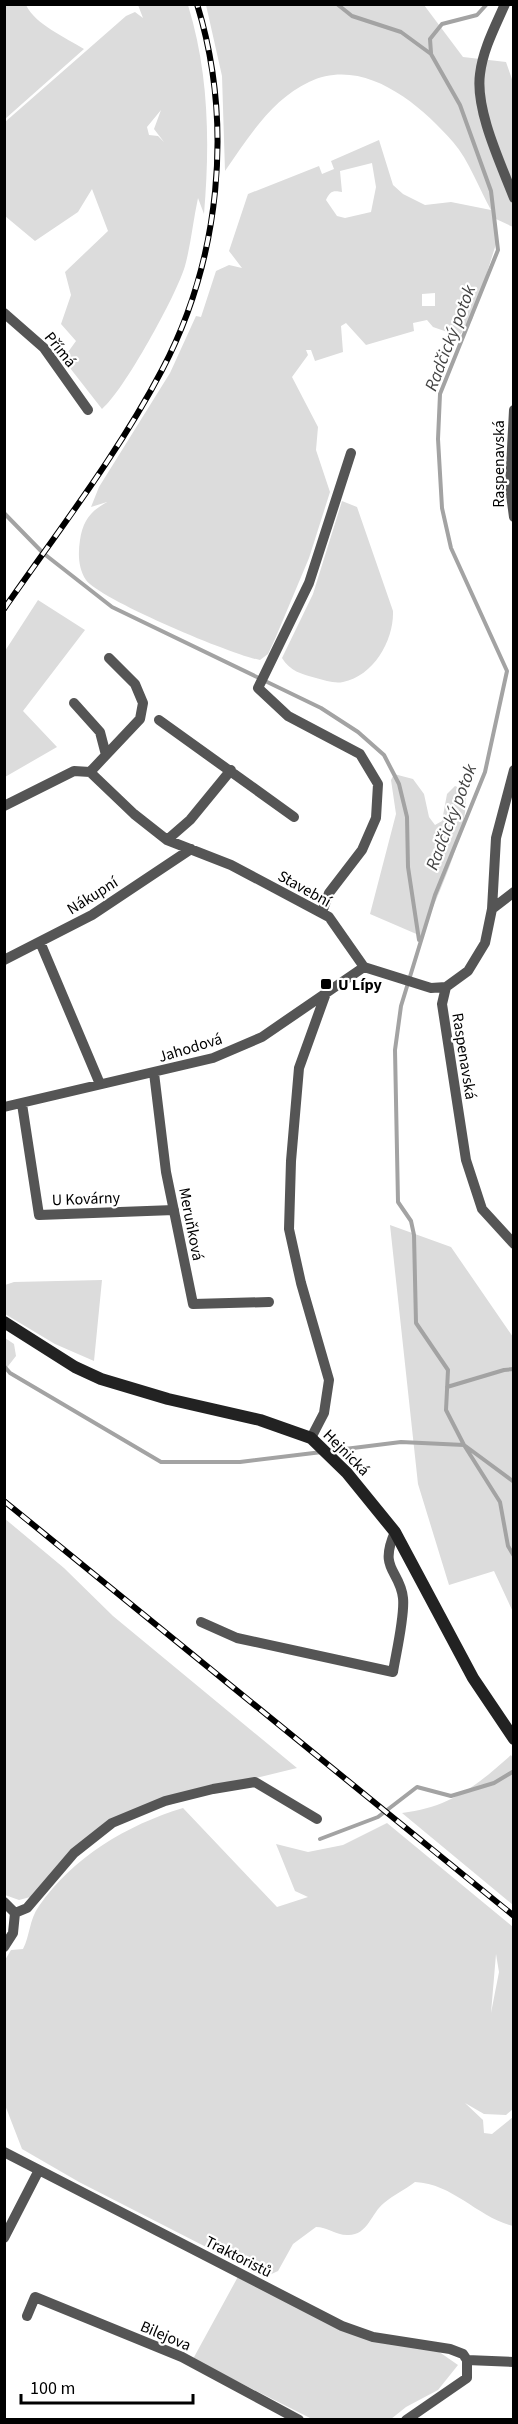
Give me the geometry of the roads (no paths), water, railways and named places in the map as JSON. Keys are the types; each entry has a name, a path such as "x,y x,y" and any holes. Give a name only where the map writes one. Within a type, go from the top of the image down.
{"main road":[{"name":"Hejnická","path":"4,1322 75,1367 101,1379 168,1399 260,1420 311,1438 347,1473 395,1533 473,1678 513,1739"}],"street":[{"path":"505,4 487,46 480,76 485,122 513,198"},
{"name":"Přímá","path":"4,313 44,348 88,410"},
{"name":"Raspenavská","path":"513,411 510,488 513,516"},
{"path":"322,912 329,893 362,850 376,818 378,784 360,754 288,716 258,688 309,583 351,453"},
{"path":"4,806 74,771 90,772 140,719 143,703 135,684 109,658"},
{"path":"74,703 100,732 106,755"},
{"path":"159,720 231,770 294,818"},
{"path":"167,840 190,820 231,770"},
{"path":"364,967 431,988 446,987 468,971 484,943 492,909 496,838 513,770"},
{"name":"Stavební","path":"90,772 134,814 167,840 231,865 322,912 364,967"},
{"name":"Nákupní","path":"4,960 92,915 191,849"},
{"path":"492,909 513,892"},
{"path":"40,942 100,1084"},
{"name":"Jahodová","path":"4,1107 213,1058 262,1037 364,967"},
{"name":"Raspenavská","path":"446,987 442,1004 466,1160 482,1209 513,1244"},
{"path":"311,1438 324,1413 329,1380 301,1283 290,1229 291,1161 299,1068 326,993"},
{"name":"Meruňková","path":"154,1073 166,1172 193,1304 269,1302"},
{"name":"U Kovárny","path":"22,1104 39,1215 174,1210"},
{"path":"201,1622 237,1638 393,1672 403,1597 389,1566 388,1546 395,1533"},
{"path":"15,1913 27,1908 74,1853 112,1823 165,1801 213,1789 255,1782 317,1819"},
{"path":"4,1902 15,1913 14,1932 4,1947"},
{"name":"Traktoristů","path":"4,2152 342,2326 373,2337 450,2349 463,2354 467,2360"},
{"path":"4,2238 39,2170"},
{"name":"Bilejova","path":"27,2316 35,2297 182,2357 299,2420"},
{"path":"406,2420 467,2378 467,2360 513,2362"}],"waterway":[{"name":"Radčický potok","path":"337,4 352,16 401,32 431,54 460,105 491,191 498,250 440,394 438,439 442,508 451,548 507,671 485,772 435,895 401,1006 395,1050 398,1202 411,1221 414,1235 416,1323 448,1370 446,1410 464,1445 500,1502 508,1546 514,1556"},
{"path":"431,53 430,39 442,24 477,15 487,4"},
{"path":"4,513 43,553 112,607 321,708 358,732 384,755 399,784 407,817 408,867 419,940"},
{"path":"4,1366 10,1373 161,1462 240,1462 322,1452"},
{"path":"447,1387 514,1369"},
{"path":"329,1451 401,1442 464,1445 514,1482"},
{"path":"320,1839 378,1817 417,1787 451,1796 494,1783 514,1771"}],"railway":[{"path":"4,609 87,492 145,401 182,328 197,283 208,237 215,191 217,144 215,96 208,50 197,4"},
{"path":"4,1501 514,1916"}],"place":[{"name":"U Lípy","path":"326,984"}]}
